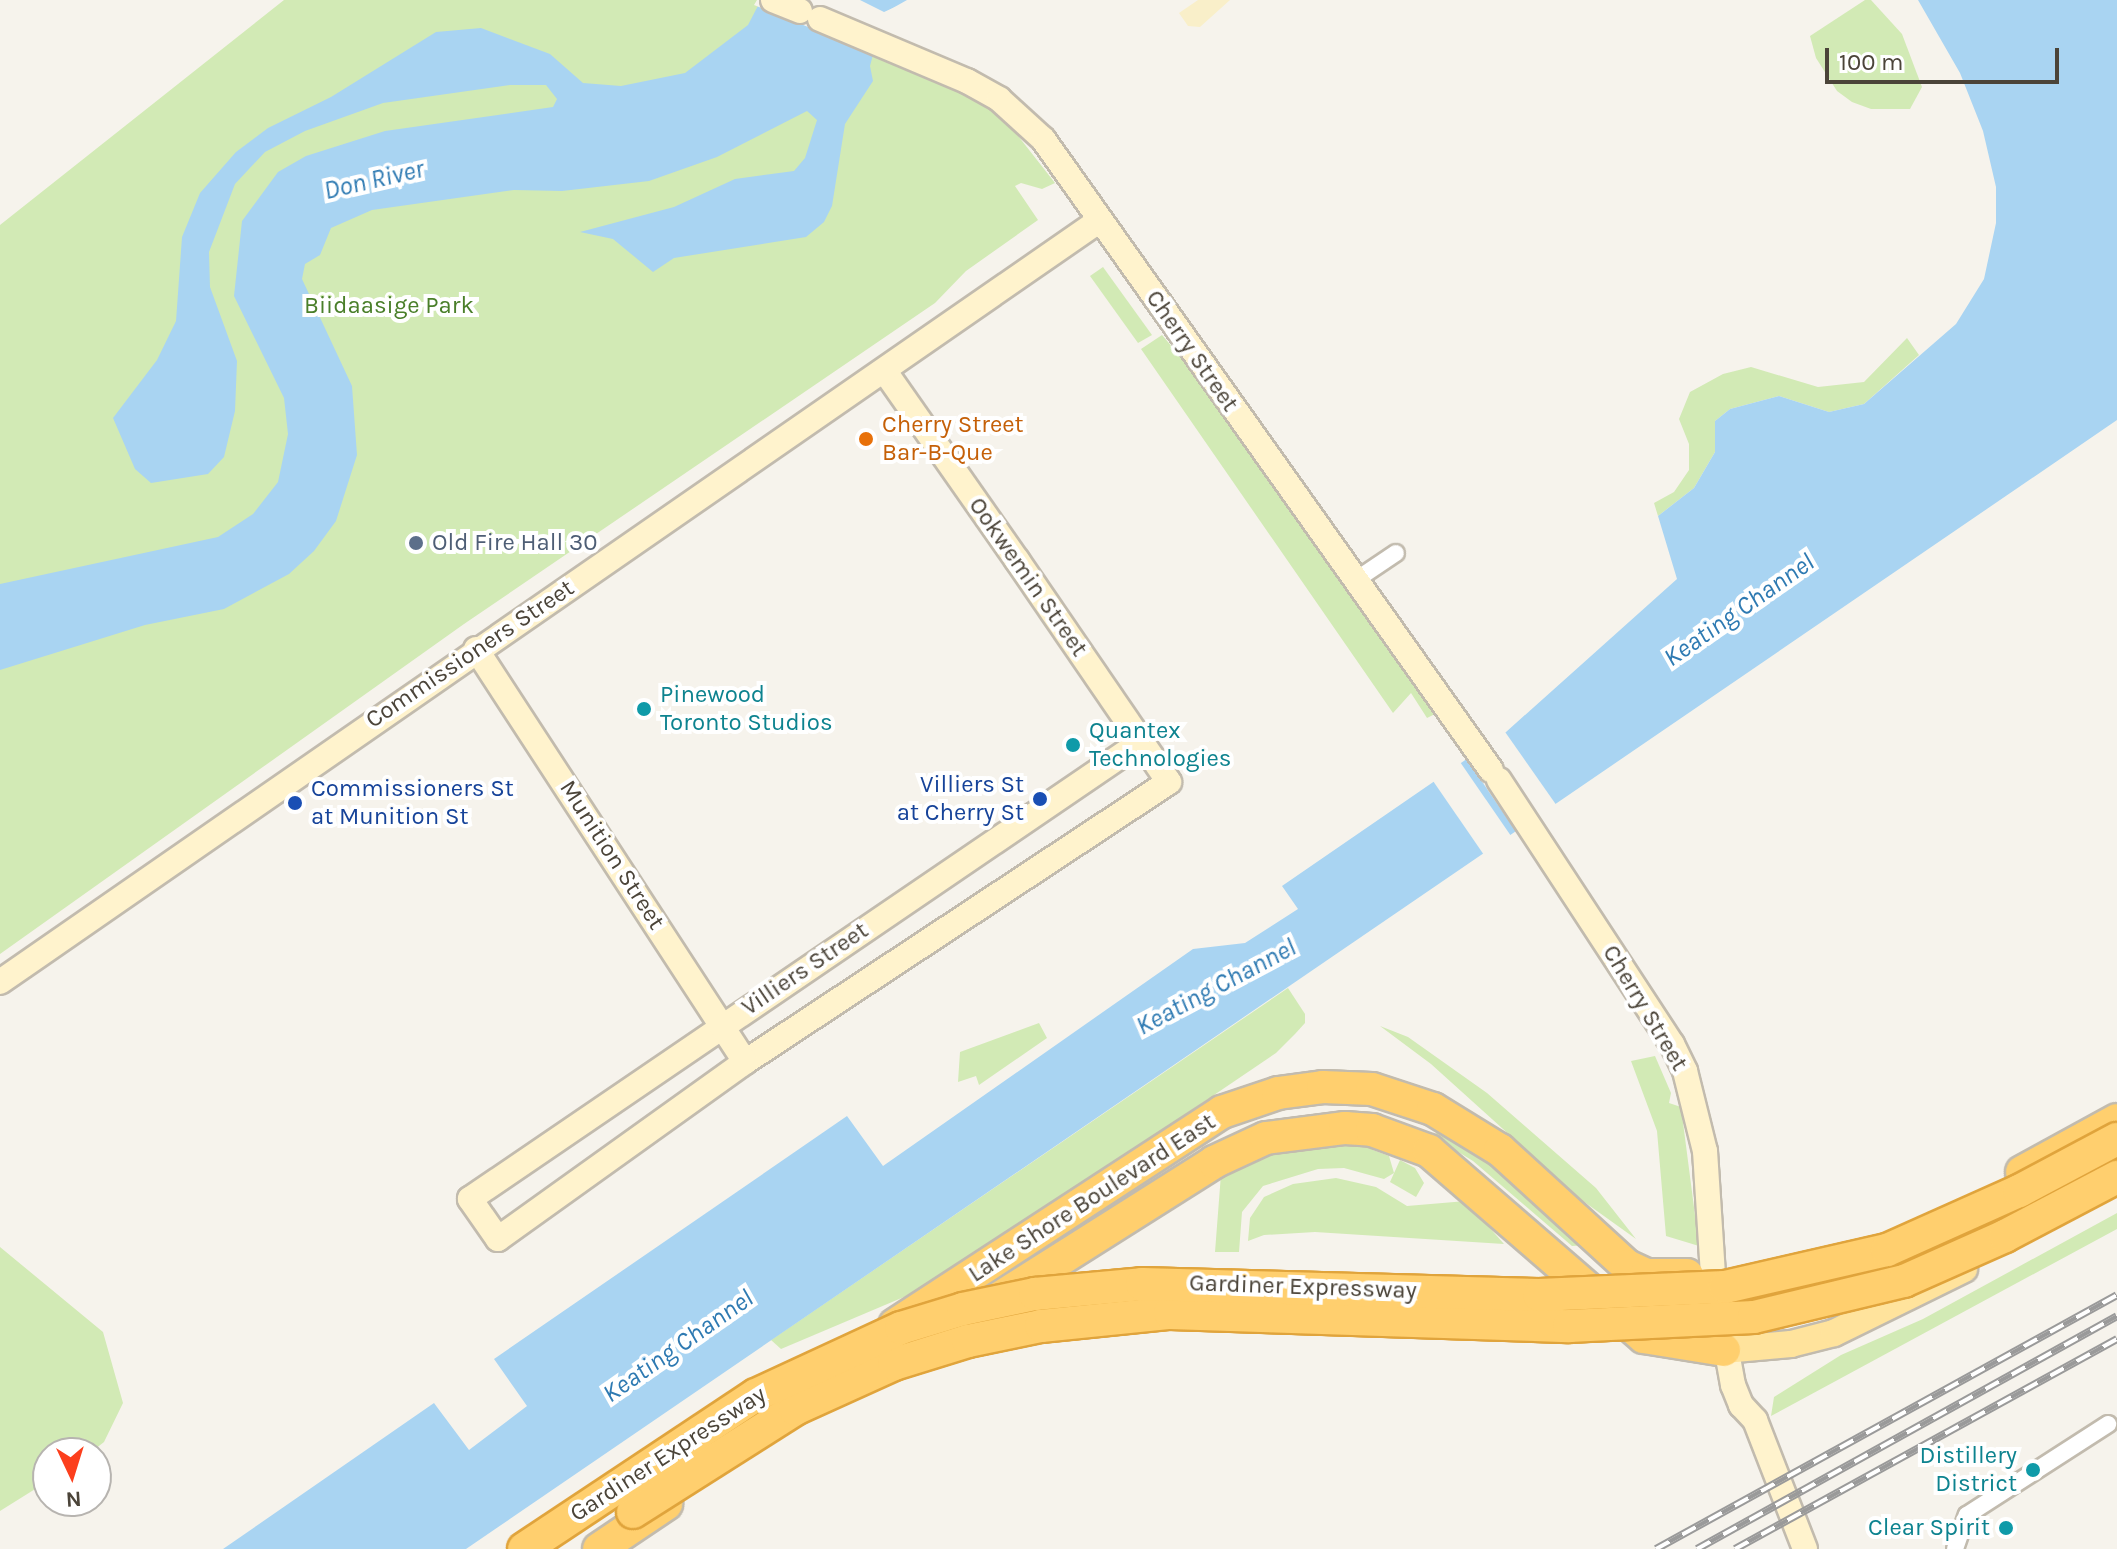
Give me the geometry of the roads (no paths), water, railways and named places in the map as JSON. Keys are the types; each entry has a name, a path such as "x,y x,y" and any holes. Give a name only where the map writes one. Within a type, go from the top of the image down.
{"highway":[{"name":"Lake Shore Boulevard East","path":"524,1549 797,1371 884,1332 1241,1103 1301,1089 1372,1089 1419,1102 1466,1126 1535,1180 1627,1266 1646,1275 1713,1275 1809,1258 1889,1234 1994,1187 2117,1120"},
{"name":"Lake Shore Boulevard East","path":"599,1549 1188,1178 1241,1149 1292,1132 1364,1129 1408,1140 1429,1151 1550,1251 1644,1337 1724,1350"},
{"name":"Gardiner Expressway","path":"524,1549 756,1395 874,1339 963,1309 1035,1294 1142,1284 1539,1295 1725,1287 1887,1250 2019,1191 2117,1139"},
{"name":"Gardiner Expressway","path":"592,1549 633,1512 795,1409 894,1364 968,1341 1056,1324 1170,1313 1569,1326 1754,1317 1904,1281 2005,1236 2117,1177"},
{"path":"1097,1194 1188,1178"}],"main road":[{"name":"Lake Shore Boulevard East","path":"1724,1350 1813,1340 1857,1323 2064,1214 2117,1177"}],"street":[{"name":"Cherry Street","path":"773,0 931,65 999,99 1043,139 1534,832 1685,1071 1705,1151 1713,1275 1724,1350 1741,1405 1741,1426 1791,1549"},
{"name":"Commissioners Street","path":"0,982 476,649 886,373 1100,220"},
{"name":"Ookwemin Street","path":"886,373 1169,782"},
{"path":"1356,580 1396,553"},
{"name":"Munition Street","path":"476,649 745,1062"},
{"name":"Villiers Street","path":"1141,742 470,1199 498,1239 745,1062 1169,782"},
{"name":"Cherry Street","path":"1741,1405 1755,1420 1805,1549"},
{"path":"1955,1549 1967,1515 2108,1424"}],"water":[{"name":"Don River","path":"761,0 907,0 884,13 870,66 873,81 845,124 832,206 824,222 806,237 674,258 653,272 613,239 580,232 674,207 735,179 794,171 805,158 817,120 807,111 717,157 649,181 562,191 514,190 372,210 331,228 320,255 305,264 302,279 352,386 357,455 336,521 314,551 289,574 224,609 145,625 0,670 0,584 218,537 253,514 278,482 288,434 284,398 234,296 242,221 278,172 306,156 385,131 553,107 557,99 546,85 510,85 383,103 305,131 265,152 235,184 209,252 210,287 237,361 235,411 224,457 208,474 151,483 135,469 113,418 157,360 176,321 182,237 200,193 236,152 268,128 331,97 436,32 481,28 550,54 583,83 621,86 685,73 748,25"},
{"name":"Keating Channel","path":"1918,0 2117,0 2117,420 466,1549 223,1549 434,1403 469,1450 527,1406 494,1359 847,1116 883,1166 1193,949 1245,943 1298,909 1282,886 1506,732 1677,579 1658,516 1694,488 1715,452 1715,421 1730,409 1779,396 1829,412 1864,404 1956,324 1984,279 1996,223 1996,187 1983,131 1960,73"}],"railway":[{"path":"1656,1549 2117,1295"},
{"path":"1697,1549 2117,1316"},
{"path":"1735,1549 2117,1339"}],"place":[{"name":"Cherry Street Bar-B-Que","path":"866,439"},
{"name":"Old Fire Hall 30","path":"416,543"},
{"name":"Pinewood Toronto Studios","path":"644,709"},
{"name":"Quantex Technologies","path":"1073,745"},
{"name":"Villiers St at Cherry St","path":"1040,799"},
{"name":"Commissioners St at Munition St","path":"295,803"},
{"name":"Distillery District","path":"2033,1470"},
{"name":"Clear Spirit","path":"2006,1528"}],"park label":[{"name":"Biidaasige Park","path":"389,306"}]}
